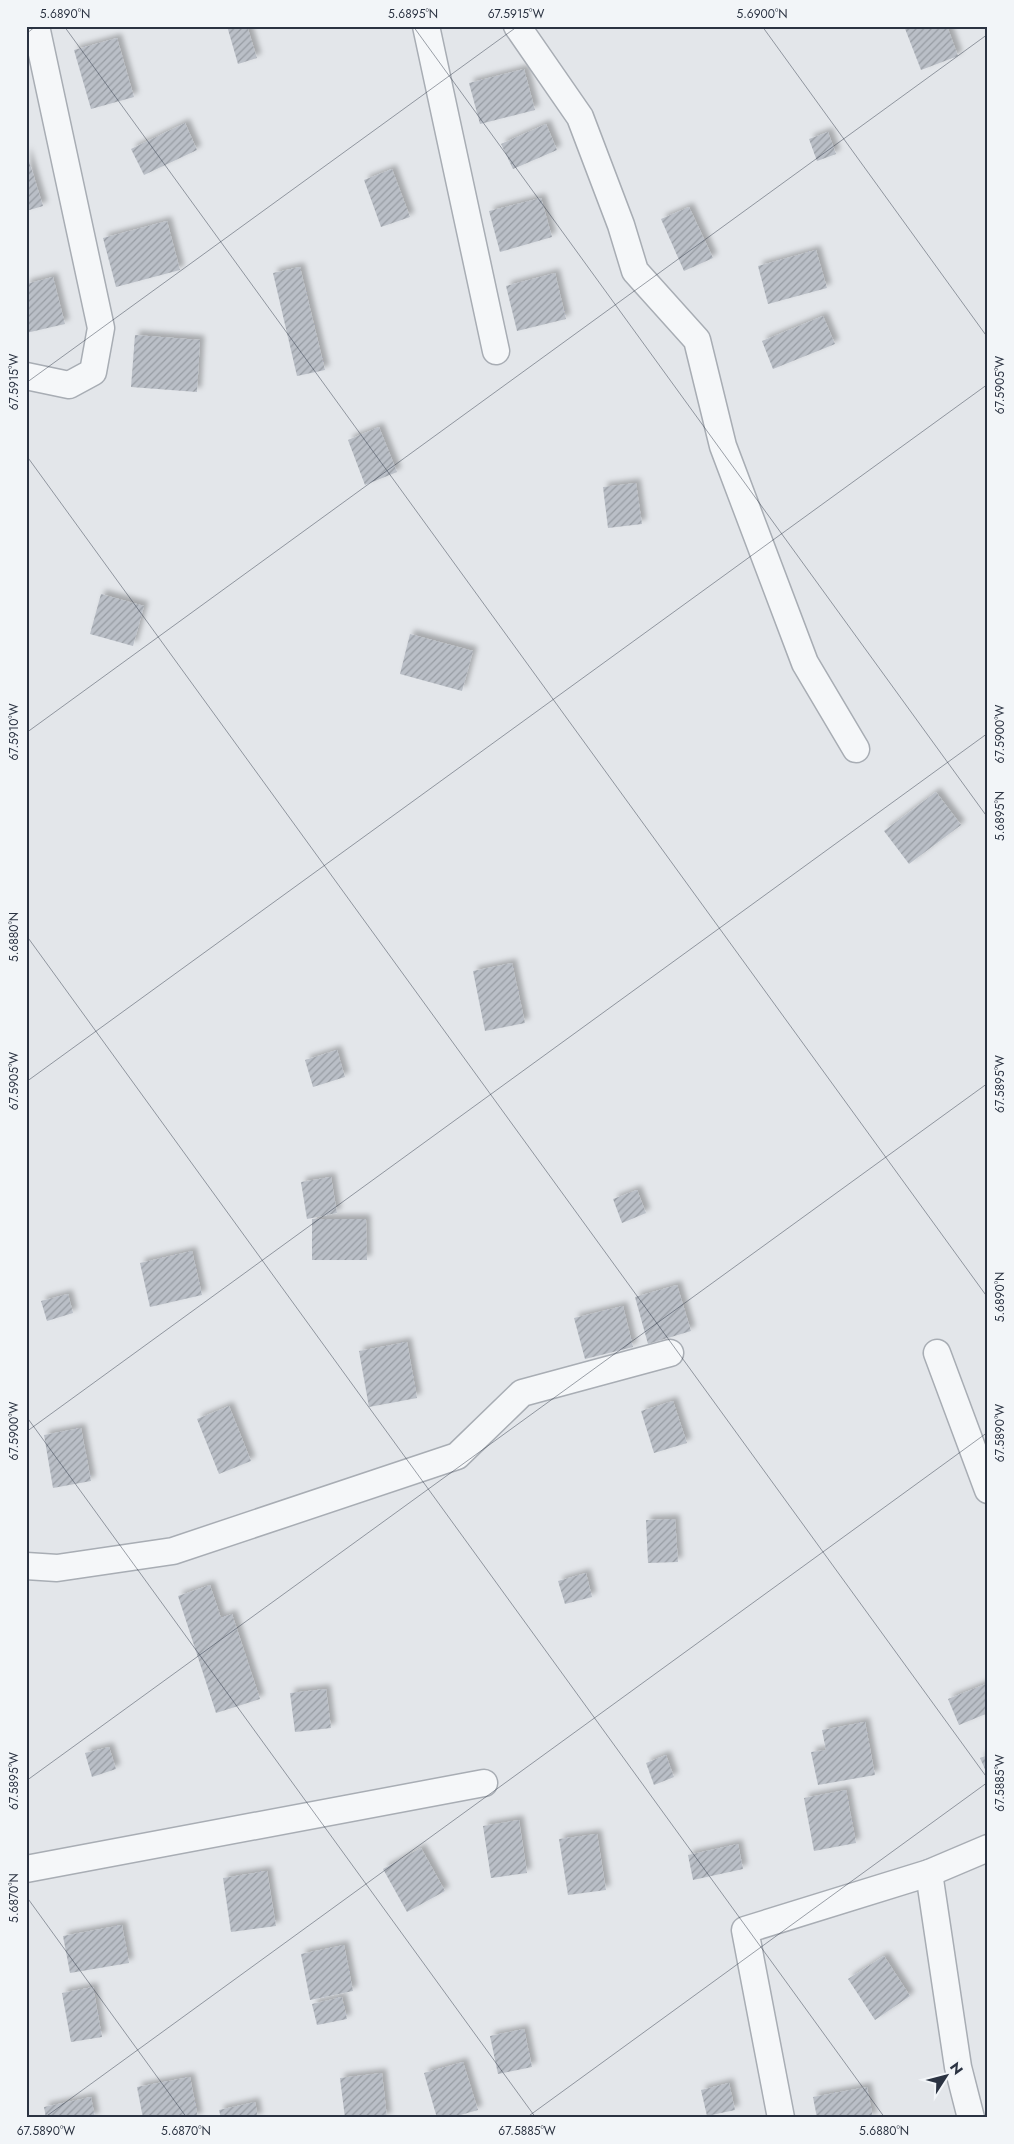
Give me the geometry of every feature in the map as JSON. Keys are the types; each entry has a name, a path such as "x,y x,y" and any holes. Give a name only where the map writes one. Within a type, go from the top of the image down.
{"street":[{"path":"26,376 69,385 93,372 101,328 36,26"},
{"path":"426,26 496,351"},
{"path":"517,26 580,117 621,224 635,271 697,340 723,446 802,654 856,749"},
{"path":"26,1566 57,1568 183,1548 457,1456 522,1393 670,1353"},
{"path":"937,1353 988,1490"},
{"path":"26,1869 484,1783"},
{"path":"781,2118 745,1930 929,1873 988,1848"},
{"path":"929,1873 958,2067 971,2118"}],"building":[{"path":"227,26 247,26 257,58 238,64"},
{"path":"904,26 947,26 958,56 921,70"},
{"path":"117,38 134,97 91,109 74,50"},
{"path":"524,69 535,110 480,124 469,83"},
{"path":"185,123 197,150 144,175 131,149"},
{"path":"546,124 557,150 513,169 501,144"},
{"path":"828,132 836,154 817,161 809,139"},
{"path":"26,151 43,206 26,211"},
{"path":"392,169 410,217 381,227 364,180"},
{"path":"541,198 552,237 500,252 489,211"},
{"path":"689,207 713,258 684,271 661,219"},
{"path":"167,221 180,270 116,287 103,238"},
{"path":"816,250 827,288 768,304 758,266"},
{"path":"300,267 325,370 297,376 273,273"},
{"path":"555,273 566,319 517,331 506,286"},
{"path":"53,277 65,324 26,333 26,284"},
{"path":"823,316 835,344 773,369 762,341"},
{"path":"135,335 200,340 197,392 131,387"},
{"path":"379,427 397,472 365,485 348,440"},
{"path":"636,483 642,524 608,528 603,487"},
{"path":"101,594 144,606 133,646 90,634"},
{"path":"410,634 473,651 462,691 400,674"},
{"path":"936,792 961,825 909,864 884,831"},
{"path":"512,963 525,1023 485,1031 473,971"},
{"path":"337,1050 345,1077 313,1087 305,1060"},
{"path":"331,1177 337,1213 307,1219 301,1182"},
{"path":"637,1190 646,1213 622,1223 613,1199"},
{"path":"312,1219 366,1219 367,1260 312,1260"},
{"path":"192,1251 202,1295 150,1307 140,1263"},
{"path":"677,1285 691,1331 648,1344 635,1297"},
{"path":"68,1294 73,1313 47,1321 41,1301"},
{"path":"623,1306 633,1347 585,1359 574,1318"},
{"path":"407,1342 417,1398 369,1407 359,1351"},
{"path":"673,1401 687,1443 654,1453 641,1411"},
{"path":"229,1406 251,1461 219,1474 197,1419"},
{"path":"81,1428 91,1481 53,1488 44,1435"},
{"path":"675,1519 678,1562 648,1563 646,1520"},
{"path":"586,1573 592,1597 565,1604 558,1581"},
{"path":"210,1585 221,1618 232,1614 260,1699 216,1713 178,1596"},
{"path":"988,1683 988,1713 959,1725 948,1699"},
{"path":"326,1689 331,1728 295,1732 290,1693"},
{"path":"865,1722 875,1775 818,1785 811,1752 826,1750 822,1730"},
{"path":"109,1747 116,1769 92,1777 85,1753"},
{"path":"666,1755 674,1777 654,1785 646,1763"},
{"path":"988,1755 988,1776 980,1758"},
{"path":"846,1790 856,1843 814,1851 804,1798"},
{"path":"519,1820 527,1873 491,1878 483,1826"},
{"path":"597,1834 606,1890 568,1895 559,1839"},
{"path":"738,1844 743,1869 693,1880 688,1855"},
{"path":"421,1848 445,1891 407,1912 383,1869"},
{"path":"267,1871 276,1926 231,1932 223,1878"},
{"path":"122,1925 129,1963 70,1973 63,1936"},
{"path":"344,1945 353,1991 310,2000 301,1954"},
{"path":"884,1956 910,1996 875,2020 848,1979"},
{"path":"93,1987 102,2037 71,2042 62,1993"},
{"path":"342,1997 347,2019 317,2025 312,2004"},
{"path":"524,2029 532,2067 498,2074 490,2036"},
{"path":"463,2062 478,2110 450,2118 437,2118 424,2073"},
{"path":"382,2073 387,2118 345,2118 340,2078"},
{"path":"190,2077 198,2118 143,2118 137,2087"},
{"path":"729,2083 735,2110 707,2116 701,2090"},
{"path":"867,2087 873,2118 817,2118 813,2097"},
{"path":"91,2097 95,2118 46,2118 44,2107"},
{"path":"255,2102 258,2118 221,2118 219,2110"}]}
